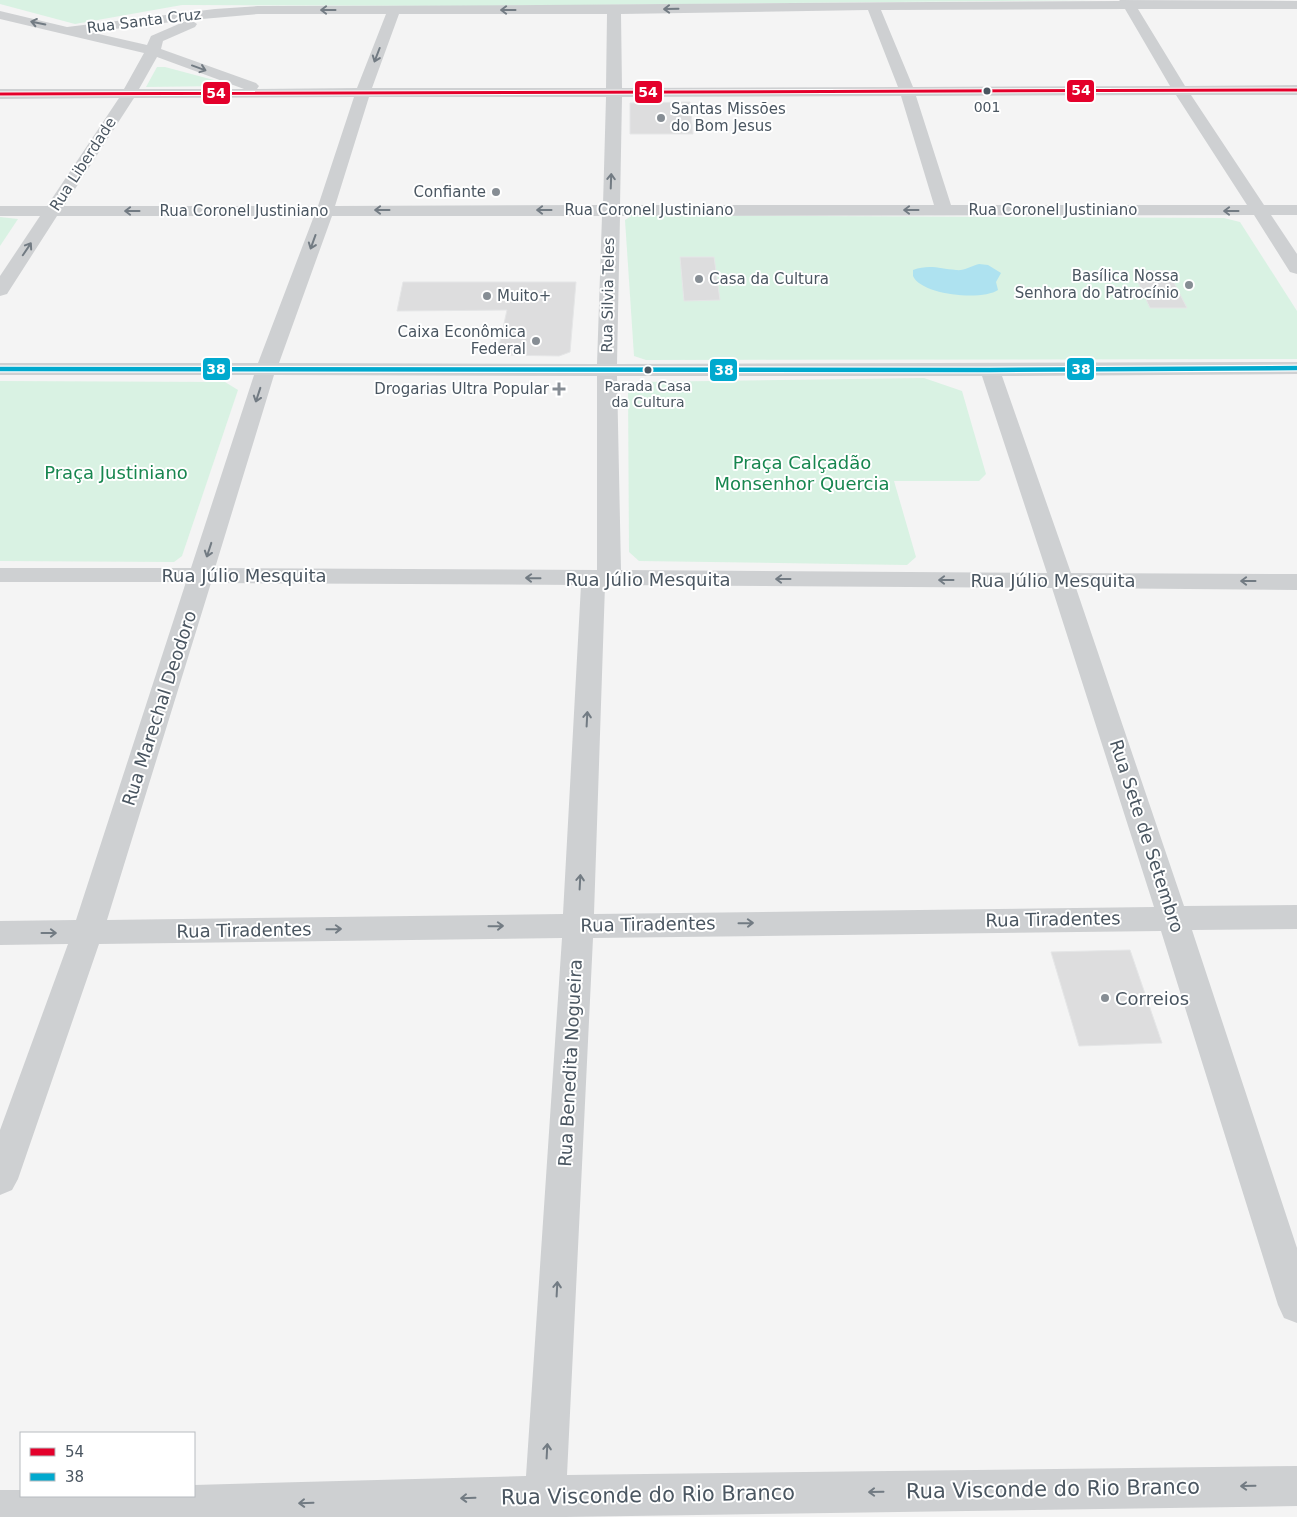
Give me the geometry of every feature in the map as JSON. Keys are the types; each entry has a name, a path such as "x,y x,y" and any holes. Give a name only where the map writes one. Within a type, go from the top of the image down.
{"street":[{"name":"Rua Santa Cruz","path":"71,30 215,13 258,10 614,10 1127,2 1297,5"},
{"path":"1127,2 1180,90 1297,268"},
{"path":"873,6 908,91 944,210"},
{"name":"Rua Marechal Deodoro","path":"0,1179 87,933 266,370 324,210 363,92 394,10"},
{"name":"Rua Silvia Teles","path":"607,370 614,93 614,10"},
{"name":"Rua Liberdade","path":"0,290 129,94 153,51 156,39 215,13"},
{"path":"3,20 71,30 153,51 267,92"},
{"path":"0,94 1297,90"},
{"name":"Rua Coronel Justiniano","path":"0,211 1297,210"},
{"path":"0,369 990,370 1297,368"},
{"name":"Rua Benedita Nogueira","path":"544,1507 578,925 601,578 607,370"},
{"name":"Rua Sete de Setembro","path":"990,370 1063,580 1174,918 1297,1305"},
{"name":"Rua Júlio Mesquita","path":"0,575 1297,582"},
{"name":"Rua Tiradentes","path":"0,933 1297,917"},
{"name":"Rua Visconde do Rio Branco","path":"0,1511 544,1507 1297,1486"}],"green space":[{"path":"0,0 1099,0 486,6 182,5 75,24 0,4"},
{"path":"157,67 165,67 225,83 224,86 146,87"},
{"path":"633,215 1224,218 1240,222 1297,311 1297,359 646,360 634,356 625,220"},
{"path":"0,217 18,219 0,246"},
{"name":"Praça Calçadão Monsenhor Quercia","path":"924,378 962,391 986,474 979,481 894,481 916,557 907,565 639,561 629,552 628,386 636,382"},
{"name":"Praça Justiniano","path":"0,381 225,382 238,390 182,556 174,562 0,561"}],"water":[{"path":"979,264 988,265 1001,273 996,282 998,290 979,295 939,292 918,283 913,276 913,270 919,268 930,267 959,270"}],"building":[{"name":"Santas Missões do Bom Jesus","path":"690,102 693,134 630,134 630,103"},
{"name":"Casa da Cultura","path":"680,257 714,257 720,300 684,301"},
{"path":"1133,271 1168,271 1187,308 1150,308"},
{"name":"Muito+","path":"403,282 576,282 570,352 559,356 497,355 507,310 397,311"},
{"name":"Correios","path":"1130,950 1162,1043 1079,1046 1051,952"}],"transit line":[{"name":"54","path":"0,94 1297,90"},
{"name":"38","path":"0,369 990,370 1297,368"}],"place":[{"name":"001","path":"987,91"},
{"name":"Santas Missões do Bom Jesus","path":"661,118"},
{"name":"Confiante","path":"496,192"},
{"name":"Casa da Cultura","path":"699,279"},
{"name":"Basílica Nossa Senhora do Patrocínio","path":"1189,285"},
{"name":"Muito+","path":"487,296"},
{"name":"Caixa Econômica Federal","path":"536,341"},
{"name":"Parada Casa da Cultura","path":"648,370"},
{"name":"Drogarias Ultra Popular","path":"559,389"},
{"name":"Correios","path":"1105,998"}]}
